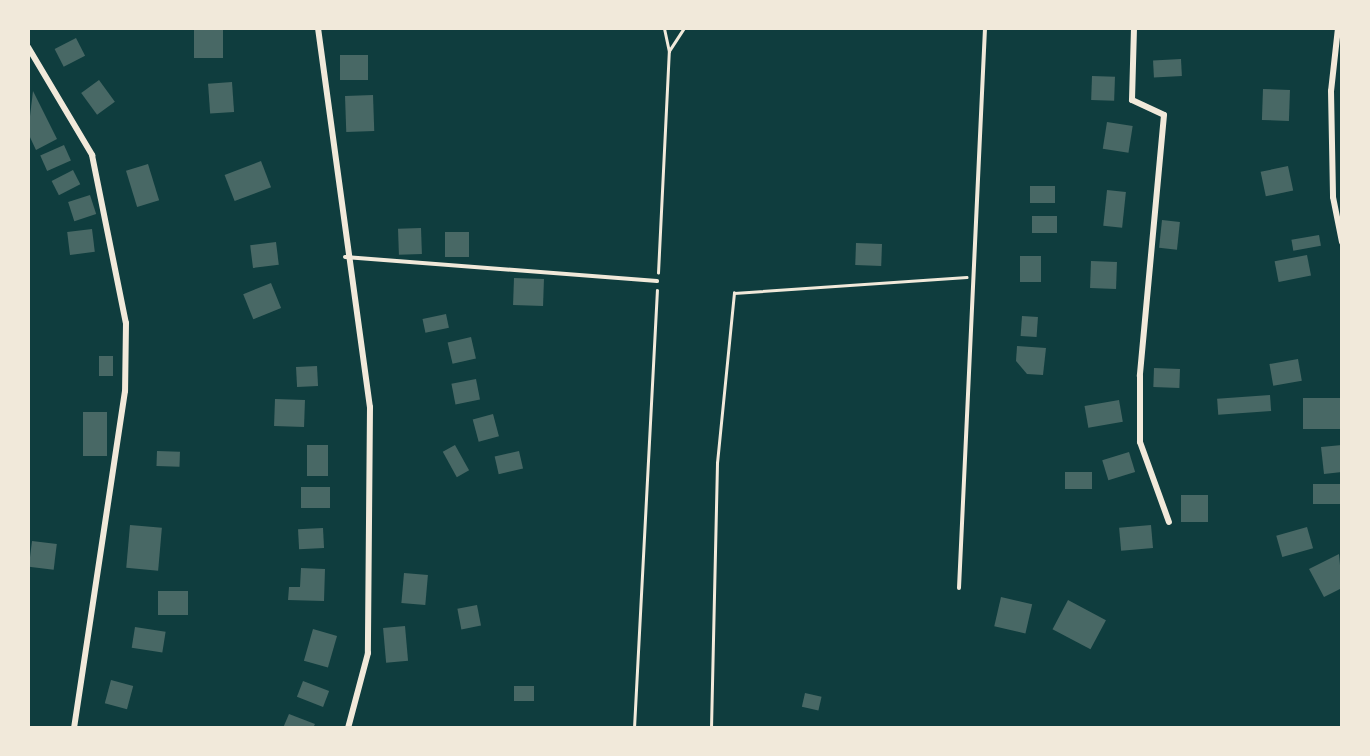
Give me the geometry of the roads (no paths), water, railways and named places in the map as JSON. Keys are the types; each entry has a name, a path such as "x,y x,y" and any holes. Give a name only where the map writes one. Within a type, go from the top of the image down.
{"street":[{"path":"318,28 345,256 370,406 368,653 348,728"},
{"path":"1134,28 1132,100 1164,115 1140,376 1140,442 1169,522"},
{"path":"1338,28 1331,91 1333,196 1342,242"},
{"path":"28,47 92,155 126,322 125,392 74,728"}],"lane":[{"path":"959,588 985,28"},
{"path":"345,256 657,282"}]}
